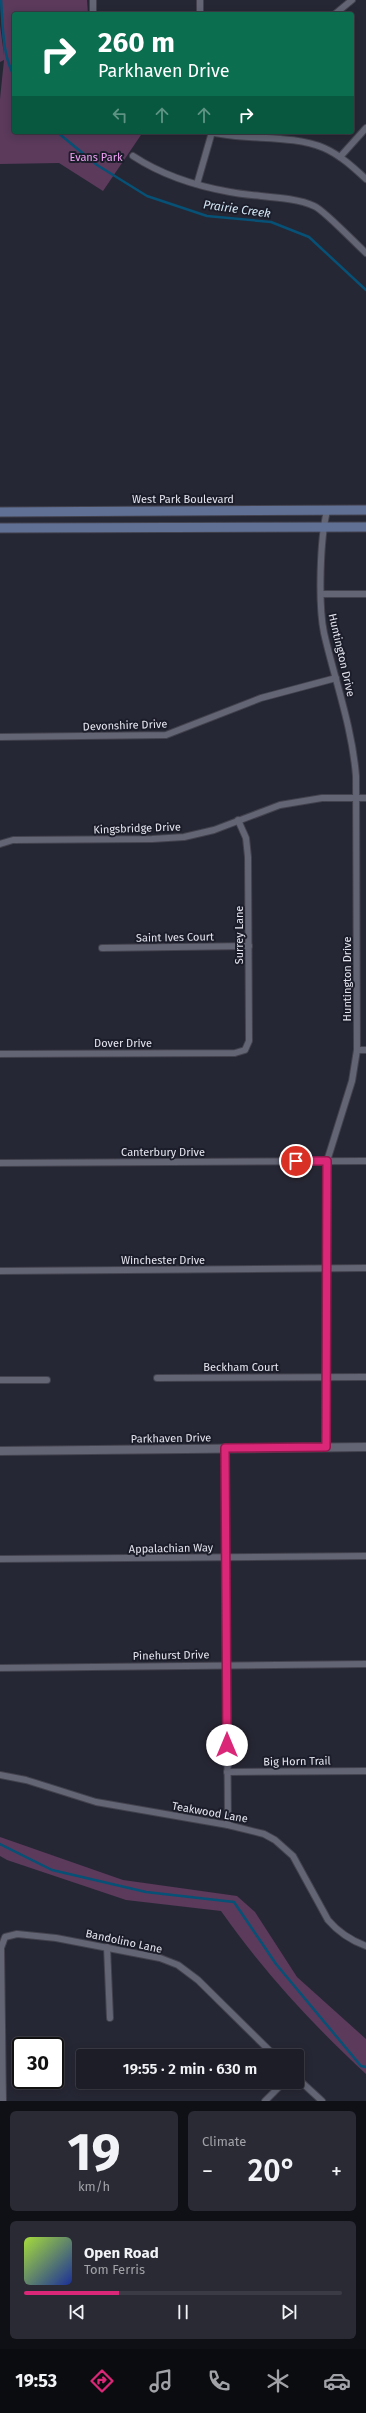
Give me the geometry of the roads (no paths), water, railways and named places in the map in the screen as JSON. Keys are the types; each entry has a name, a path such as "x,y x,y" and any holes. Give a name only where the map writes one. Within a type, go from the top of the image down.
{"main road":[{"name":"West Park Boulevard","path":"0,512 366,510"},
{"path":"0,528 366,527"}],"street":[{"path":"93,0 94,12"},
{"path":"200,0 200,12"},
{"path":"337,12 352,0"},
{"path":"340,157 366,128"},
{"path":"197,184 210,134"},
{"path":"225,134 268,140 291,140 313,144 340,157 366,179"},
{"path":"268,134 268,140"},
{"path":"133,156 159,171 197,184 230,192 274,197 315,206 366,253"},
{"name":"Huntington Drive","path":"326,1447 325,1269 327,1161 352,1081 357,1050 356,798 353,743 324,633 322,594 323,527 327,511"},
{"path":"322,594 366,594"},
{"name":"Devonshire Drive","path":"0,737 166,735 178,732 261,698 336,678"},
{"name":"Kingsbridge Drive","path":"0,844 13,840 173,838 200,834 263,810 295,802 322,798 366,798"},
{"name":"Surrey Lane","path":"238,820 246,838 248,857 249,1041 245,1050"},
{"name":"Saint Ives Court","path":"102,948 249,946"},
{"name":"Dover Drive","path":"0,1054 235,1053 245,1050"},
{"path":"357,1050 366,1050"},
{"name":"Canterbury Drive","path":"0,1163 366,1161"},
{"name":"Winchester Drive","path":"0,1271 366,1268"},
{"name":"Beckham Court","path":"157,1378 366,1377"},
{"path":"0,1380 47,1380"},
{"name":"Parkhaven Drive","path":"0,1451 366,1447"},
{"path":"225,1448 228,1825"},
{"name":"Appalachian Way","path":"0,1559 366,1556"},
{"name":"Pinehurst Drive","path":"0,1668 227,1664 366,1664"},
{"name":"Big Horn Trail","path":"227,1772 366,1771"},
{"name":"Teakwood Lane","path":"0,1775 26,1780 96,1802 228,1825 264,1834 285,1848 299,1866 328,1920 335,1928 343,1936 366,1946"},
{"name":"Bandolino Lane","path":"3,2101 1,1948 5,1937 17,1934 46,1936 160,1958 187,1971 268,2049"},
{"path":"107,1947 110,2018"},
{"path":"304,2084 322,2101"},
{"path":"265,2101 277,2089"}],"waterway":[{"name":"Prairie Creek","path":"1,0 5,49 12,72"},
{"name":"Prairie Creek","path":"59,134 97,165 147,196 207,216 271,222 309,237 366,290"},
{"path":"0,1844 52,1870 146,1892 234,1902 276,1964 361,2066 366,2067"}],"park label":[{"name":"Evans Park","path":"96,157"}]}
